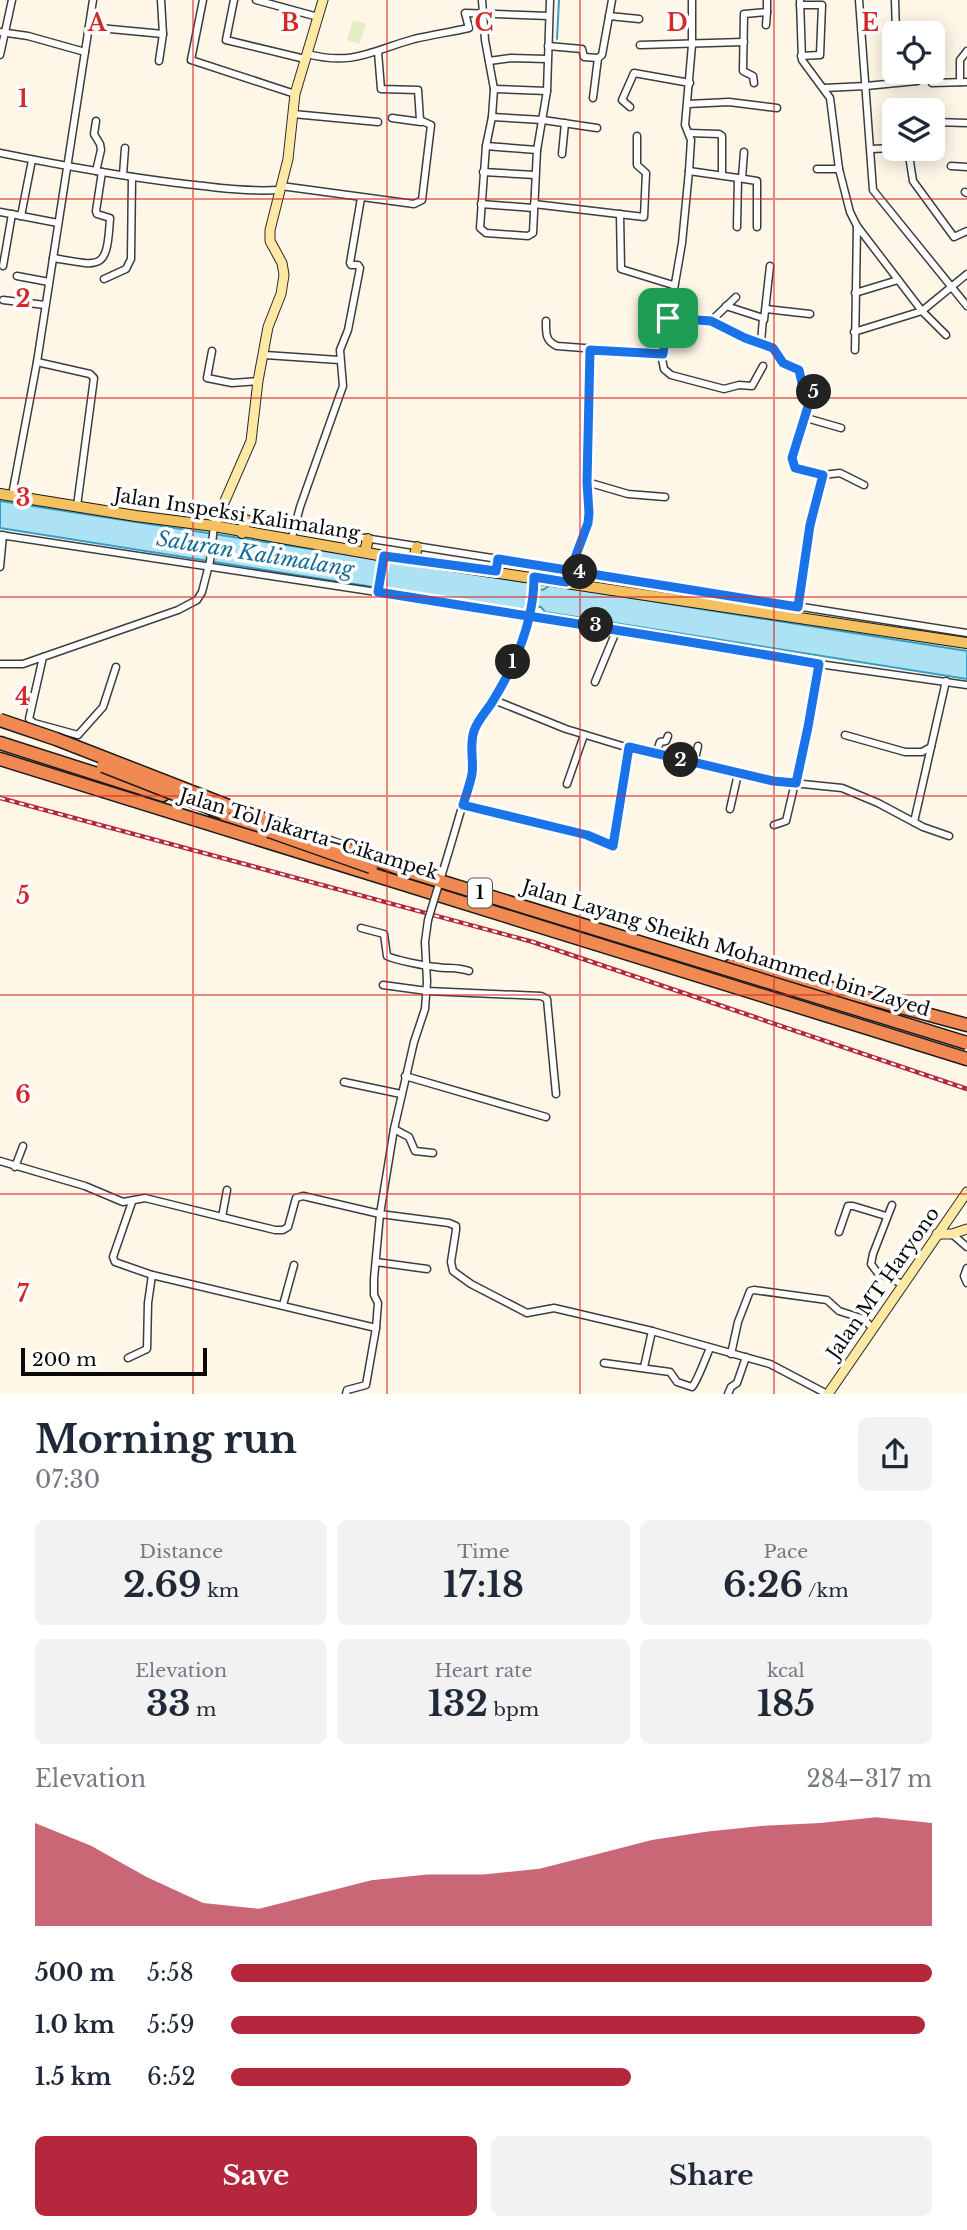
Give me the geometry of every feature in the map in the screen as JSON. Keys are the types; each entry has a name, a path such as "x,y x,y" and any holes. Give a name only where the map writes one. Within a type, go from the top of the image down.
{"highway":[{"name":"Jalan Layang Sheikh Mohammed bin Zayed","path":"0,720 404,870 967,1041"},
{"name":"Jalan Layang Sheikh Mohammed bin Zayed","path":"0,729 51,745 342,858 967,1049"},
{"name":"Jalan Tol Jakarta–Cikampek","path":"0,743 373,862 967,1041"},
{"name":"Jalan Tol Jakarta–Cikampek","path":"0,759 967,1059"},
{"path":"709,963 778,974 967,1025"}],"main road":[{"name":"Jalan Inspeksi Kalimalang","path":"0,494 384,557 496,571 534,582 566,582 797,612 967,643"},
{"path":"242,533 246,520"},
{"path":"365,552 368,539"},
{"path":"414,559 417,547"},
{"path":"496,571 498,559"}],"street":[{"path":"0,55 2,32 12,0"},
{"path":"12,495 37,362 93,0"},
{"path":"159,61 163,34 161,0"},
{"path":"203,0 191,60 295,94"},
{"path":"234,0 226,40 327,58 351,59 413,40 469,28 465,13 549,16"},
{"path":"256,0 318,17"},
{"path":"0,664 23,664 189,605 197,600 202,592 214,530 251,441 258,381 270,319 281,294 284,275 282,263 270,241 274,209 288,159 295,94 323,0"},
{"path":"482,0 494,89 492,117 485,146 480,228 486,233 532,235 537,150 547,91 550,0"},
{"path":"593,98 598,58 602,55 612,0"},
{"path":"692,0 690,83 685,125 691,140 689,171 682,243 663,354 664,369 671,375 724,389 739,385 752,386 763,366"},
{"path":"766,25 767,0"},
{"path":"859,0 873,190 967,306"},
{"path":"895,0 896,21"},
{"path":"801,55 820,55 822,5 800,3 801,55 804,64 824,88 833,111 839,169 850,212 857,226 922,311 946,335"},
{"path":"754,83 753,76 743,71 744,13 767,12"},
{"path":"609,16 639,19"},
{"path":"89,27 163,34"},
{"path":"2,32 28,36 85,52"},
{"path":"640,45 744,42"},
{"path":"548,46 582,49 584,57 598,58"},
{"path":"945,83 964,82 960,60 967,51"},
{"path":"378,52 380,89 418,90 421,122"},
{"path":"489,61 512,58 547,59"},
{"path":"630,107 622,100 634,73 690,83"},
{"path":"824,88 886,84"},
{"path":"494,89 547,91"},
{"path":"688,104 729,102 777,108"},
{"path":"293,114 378,122"},
{"path":"492,117 543,120 597,128"},
{"path":"0,153 123,176 237,190 281,188 357,194 361,198 414,204 422,200 431,125 392,118"},
{"path":"53,258 90,264 100,262 105,257 110,218 97,214 96,211 101,150 94,134 96,121"},
{"path":"945,122 967,123"},
{"path":"562,154 565,123"},
{"path":"689,134 722,136 722,175"},
{"path":"481,204 645,216 646,173 637,166 637,136"},
{"path":"485,146 537,150"},
{"path":"123,176 125,148"},
{"path":"871,149 882,149"},
{"path":"737,227 744,152"},
{"path":"21,216 32,160"},
{"path":"910,161 913,181 954,237 967,231"},
{"path":"951,166 967,167"},
{"path":"817,169 839,169"},
{"path":"689,171 757,181 757,227"},
{"path":"483,172 535,175"},
{"path":"104,279 126,269 131,259 132,177"},
{"path":"291,541 343,386 340,350 348,330 360,268 349,263 361,198"},
{"path":"0,212 58,223"},
{"path":"3,266 12,214"},
{"path":"620,214 623,271 673,285"},
{"path":"855,350 857,226"},
{"path":"761,342 770,266"},
{"path":"854,332 922,311 967,274"},
{"path":"17,276 49,282"},
{"path":"855,293 898,280"},
{"path":"711,321 736,297"},
{"path":"3,300 46,305"},
{"path":"726,306 760,316 764,320"},
{"path":"766,310 810,314"},
{"path":"668,318 711,321 773,348 783,363 799,370 802,383 814,387 793,450 794,467 823,475 840,473 864,485"},
{"path":"545,321 546,337 550,344 590,350 663,354"},
{"path":"566,582 588,523 590,350"},
{"path":"212,351 207,378 232,383 258,381"},
{"path":"265,355 340,360"},
{"path":"37,362 90,374 94,378 77,506"},
{"path":"803,416 841,428"},
{"path":"797,612 810,525 823,475"},
{"path":"587,482 628,494 665,496"},
{"name":"Jalan Inspeksi Kalimalang","path":"219,515 570,571 797,612 967,633"},
{"path":"0,567 2,535 530,612 819,664 967,685"},
{"path":"378,590 384,557"},
{"path":"345,1394 347,1390 366,1385 376,1328 379,1303 374,1295 380,1214 401,1094 425,1009 425,932 472,773 470,755 473,733 494,700 516,656 530,612 534,582"},
{"path":"595,682 617,629"},
{"path":"43,657 29,719 34,723 78,735 103,707 116,667"},
{"path":"774,825 786,821 808,727 819,664"},
{"path":"914,822 946,681"},
{"path":"494,700 584,735 656,754 773,781 842,788 860,794 923,827 949,836"},
{"path":"567,784 584,735"},
{"path":"656,754 660,742 666,741 668,736"},
{"path":"845,736 905,752 922,752 931,747"},
{"path":"694,763 698,746"},
{"path":"463,805 587,835 613,846 629,747"},
{"path":"730,809 738,774"},
{"path":"361,928 384,934 387,956 394,960 468,971"},
{"path":"383,985 427,991 541,996 547,999 556,1094"},
{"path":"405,1076 547,1116"},
{"path":"344,1082 401,1094"},
{"path":"394,1129 409,1137 415,1151 433,1153"},
{"path":"15,1167 23,1146"},
{"path":"0,1161 85,1186 120,1201 132,1202"},
{"path":"222,1217 228,1190"},
{"name":"Jalan MT Haryono","path":"827,1394 967,1192"},
{"path":"376,1328 152,1275 116,1262 113,1257 132,1202 145,1198 283,1230 290,1223 296,1198 303,1196 380,1214 449,1223 456,1226 451,1265 453,1271 498,1299 531,1314 554,1308 652,1331 770,1364 827,1394"},
{"path":"892,1205 871,1264 877,1272 902,1284"},
{"path":"839,1232 848,1206 886,1216"},
{"path":"937,1234 952,1234 967,1229"},
{"path":"952,1234 967,1247"},
{"path":"376,1262 427,1269"},
{"path":"284,1305 294,1265"},
{"path":"967,1268 964,1276 967,1283"},
{"path":"128,1358 146,1349 152,1275"},
{"path":"731,1354 738,1322 750,1291 754,1290 827,1300 839,1311 864,1319 872,1328"},
{"path":"644,1367 652,1331"},
{"path":"604,1363 670,1372 677,1382 692,1387 710,1348"},
{"path":"729,1394 731,1387 737,1383 746,1357"}],"green space":[{"path":"353,20 366,24 360,44 347,40"},
{"path":"0,494 967,643 967,651 551,585 543,590 534,588 531,583 0,501"}],"water":[{"name":"Saluran Kalimalang","path":"0,501 531,583 534,588 543,590 550,585 967,651 967,679 545,612 541,607 529,606 525,611 0,528"}],"waterway":[{"path":"557,39 559,0"}],"railway":[{"path":"0,798 533,942 967,1089"}],"route":[{"path":"668,318 663,354 590,350 588,523 570,571 566,582 534,577 532,609 529,615 516,656 494,700 473,733 470,755 472,773 463,805 587,835 613,846 629,747 773,781 796,783 819,664 617,629 529,615 378,592 384,556 496,571 498,559 545,567 570,571 685,589 798,607 810,525 823,475 795,468 792,458 814,387 802,383 799,370 783,363 773,348 761,342 751,341 711,321 668,318"}]}
